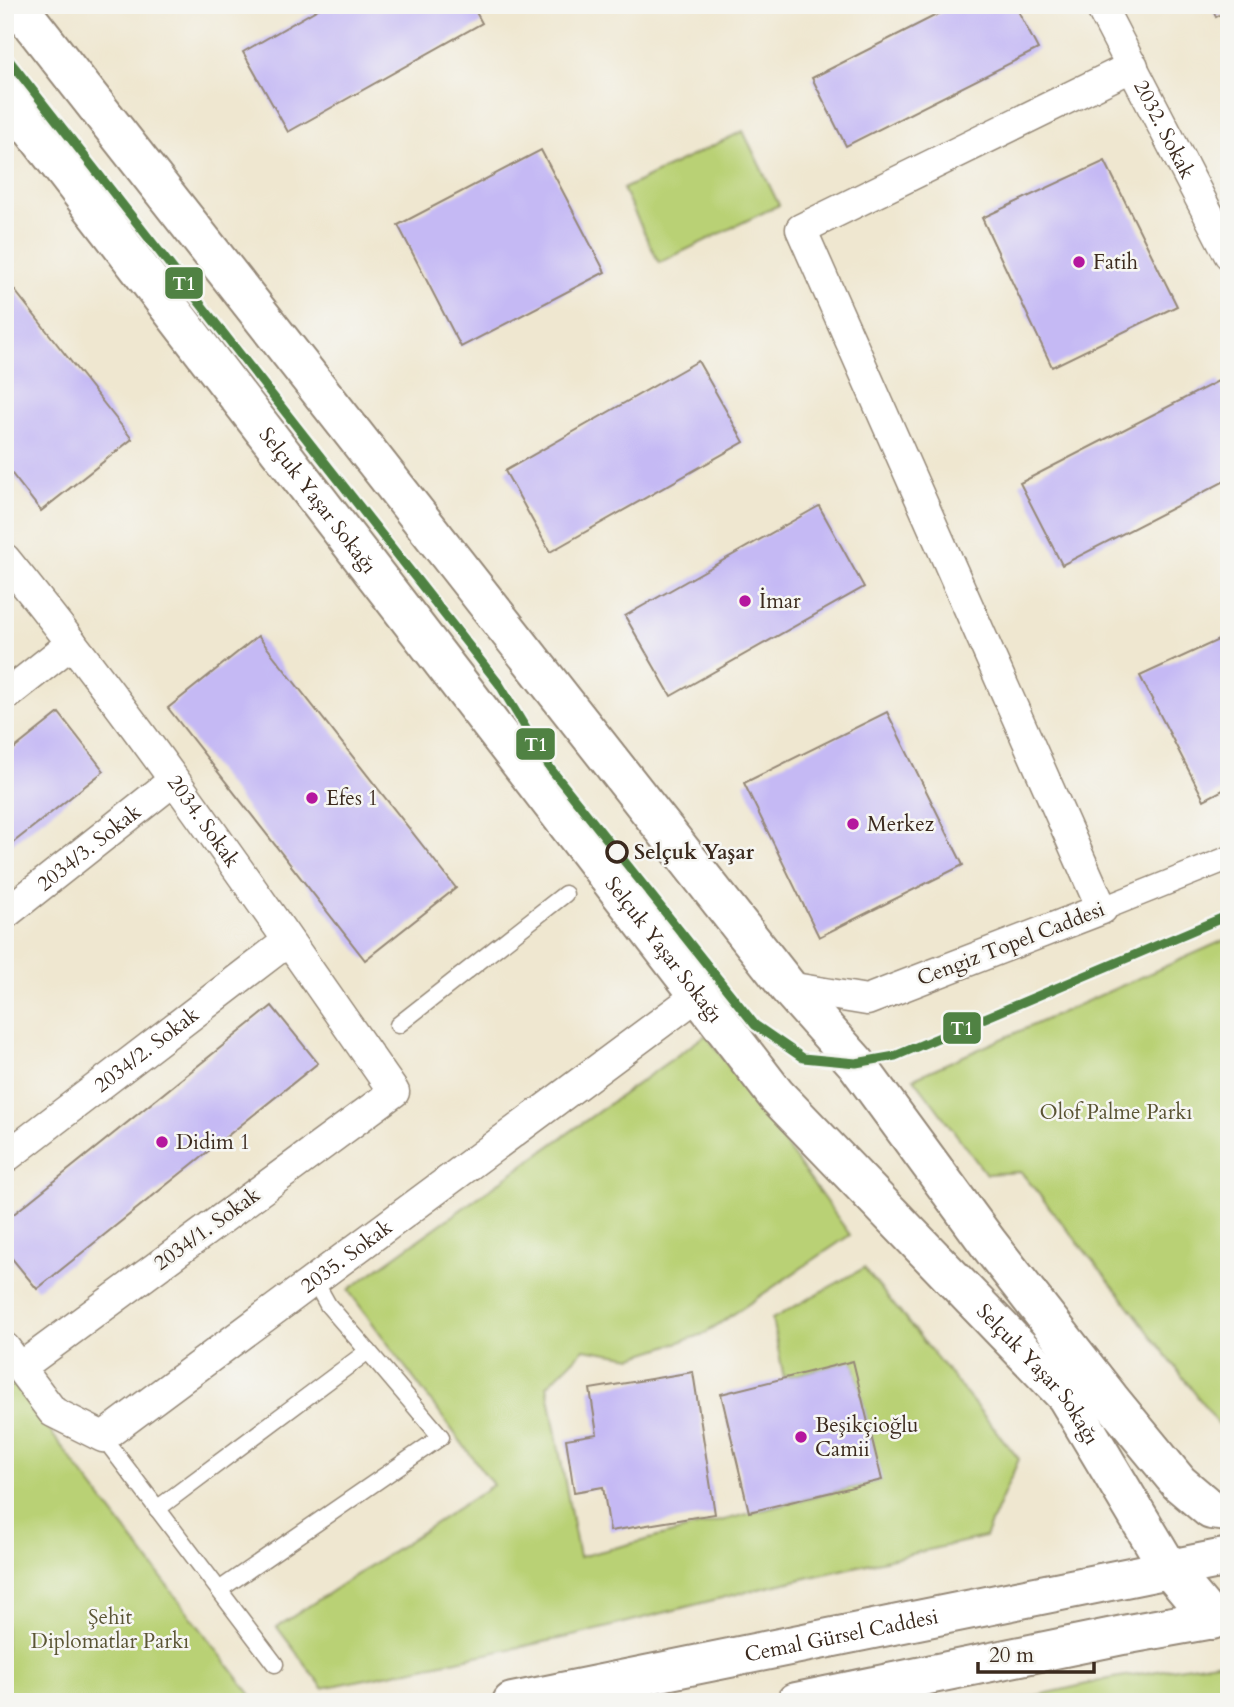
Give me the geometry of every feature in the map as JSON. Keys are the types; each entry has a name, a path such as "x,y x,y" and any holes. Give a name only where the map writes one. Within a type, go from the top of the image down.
{"main road":[{"path":"17,5 788,987 856,1063 988,1243 1171,1472 1211,1510 1229,1512"},
{"name":"Selçuk Yaşar Sokağı","path":"5,94 776,1095 1066,1396 1170,1570 1220,1618"},
{"name":"Cemal Gürsel Caddesi","path":"512,1702 1229,1557"},
{"path":"796,1702 1220,1618"}],"street":[{"name":"2032. Sokak","path":"1100,5 1229,254"},
{"path":"1101,909 801,229 1133,66"},
{"name":"2034. Sokak","path":"5,559 72,643 173,781 394,1092"},
{"path":"5,696 72,643"},
{"name":"2034/3. Sokak","path":"5,914 173,781"},
{"name":"Cengiz Topel Caddesi","path":"788,987 867,1000 1229,858"},
{"name":"2034/2. Sokak","path":"5,1158 288,941"},
{"name":"2035. Sokak","path":"103,1437 698,995"},
{"name":"2034/1. Sokak","path":"13,1357 394,1092"},
{"path":"13,1357 53,1412 103,1437"}],"lane":[{"path":"398,1025 565,894"},
{"path":"219,1590 441,1437 328,1305 313,1280"},
{"path":"157,1509 368,1351"},
{"path":"103,1437 275,1664"}],"green space":[{"path":"743,131 779,205 659,263 623,189"},
{"name":"Olof Palme Parkı","path":"1229,938 1229,1438 1118,1292 1021,1172 986,1174 914,1078"},
{"path":"706,1035 850,1235 704,1334 633,1357 584,1349 547,1386 579,1557 881,1480 853,1362 784,1378 772,1319 864,1268 1019,1459 985,1537 737,1594 577,1635 323,1688 277,1627 493,1485 348,1290"},
{"name":"Şehit Diplomatlar Parkı","path":"5,1372 254,1699 240,1702 5,1702"},
{"path":"1229,1660 1229,1702 1009,1702 1113,1678"}],"building":[{"path":"325,5 472,5 482,23 288,132 243,52"},
{"path":"956,5 1015,5 1038,49 846,146 812,78"},
{"path":"1211,5 1229,5 1229,10 1216,17"},
{"path":"541,150 605,272 461,347 398,225"},
{"name":"Fatih","path":"1105,161 1177,306 1052,367 982,218"},
{"path":"5,278 132,439 41,511 5,465"},
{"path":"698,361 744,442 550,552 505,471"},
{"path":"1218,381 1229,402 1229,479 1062,565 1020,483"},
{"name":"İmar","path":"819,506 864,587 671,696 625,616"},
{"path":"1229,635 1229,787 1204,800 1140,676"},
{"name":"Efes 1","path":"258,636 456,888 365,960 168,708"},
{"name":"Merkez","path":"887,712 963,865 819,937 744,783"},
{"path":"59,713 104,771 5,849 5,756"},
{"name":"Didim 1","path":"272,1006 318,1063 37,1289 5,1250 5,1221"},
{"name":"Beşikçioğlu Camii","path":"853,1361 882,1480 749,1512 721,1394"},
{"path":"693,1372 715,1514 610,1531 603,1487 574,1492 566,1439 597,1434 590,1389"}],"transit line":[{"name":"T1","path":"5,55 499,684 550,768 755,1025 803,1058 856,1063 895,1056 1229,915"}],"place":[{"name":"Fatih","path":"1079,262"},
{"name":"İmar","path":"745,601"},
{"name":"Efes 1","path":"312,798"},
{"name":"Merkez","path":"853,824"},
{"name":"Selçuk Yaşar","path":"617,852"},
{"name":"Didim 1","path":"162,1142"},
{"name":"Beşikçioğlu Camii","path":"801,1437"}]}
